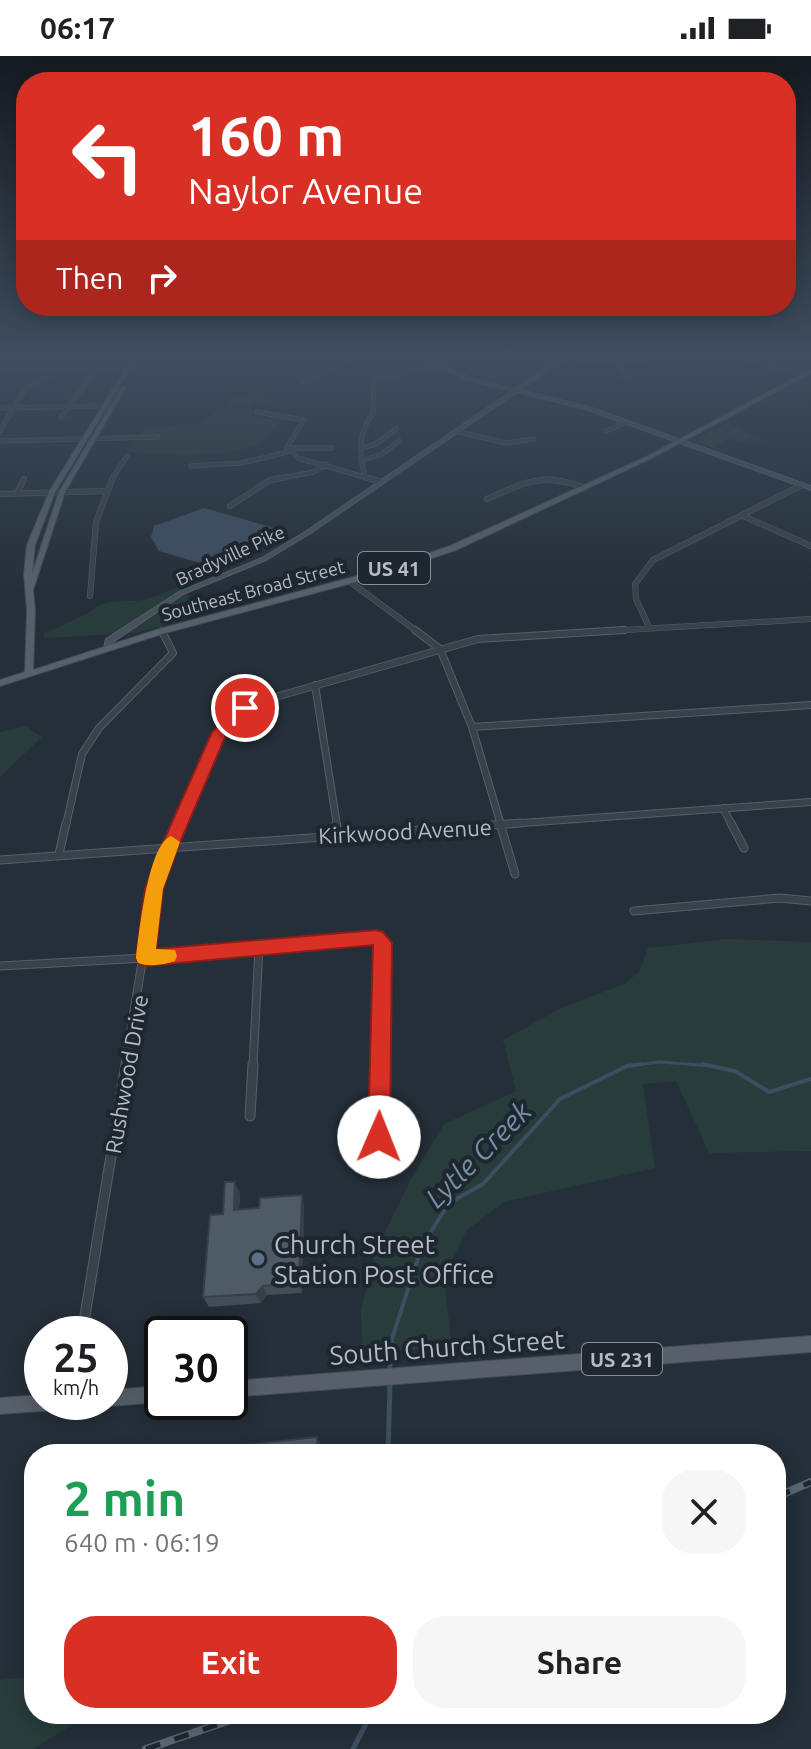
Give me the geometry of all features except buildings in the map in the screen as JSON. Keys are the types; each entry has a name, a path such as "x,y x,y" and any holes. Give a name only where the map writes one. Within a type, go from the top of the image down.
{"main road":[{"path":"29,673 28,574 31,545 52,492 86,435"},
{"path":"30,589 62,492 96,435"},
{"name":"Bradyville Pike","path":"108,648 109,641 163,603 280,550 449,435"},
{"path":"665,435 811,488"},
{"name":"Southeast Broad Street","path":"0,683 162,631 349,581 453,548 693,435"},
{"name":"South Church Street","path":"248,1388 811,1344"},
{"path":"0,1406 24,1404"}],"street":[{"path":"287,450 295,435"},
{"path":"363,435 361,461 365,477"},
{"path":"362,448 376,444 388,435"},
{"path":"472,435 506,443 534,439"},
{"path":"0,441 158,437"},
{"path":"361,461 382,454 399,441"},
{"path":"191,466 241,463 287,450 332,448"},
{"path":"287,450 298,458 379,481"},
{"path":"90,596 89,560 96,522 113,473 127,456"},
{"path":"230,506 270,480 314,472 326,464"},
{"path":"487,499 539,477 563,479 585,488"},
{"path":"17,493 24,479"},
{"path":"649,627 634,597 634,586 641,569 653,560 802,485"},
{"path":"0,494 105,491"},
{"path":"741,515 811,546"},
{"path":"349,581 440,649 472,727 515,874"},
{"path":"338,834 315,685 440,649 511,635 811,619"},
{"path":"59,854 82,754 99,728 173,653 162,631"},
{"name":"Rushwood Drive","path":"85,1316 154,889 220,732 245,708 315,685"},
{"path":"472,727 811,705"},
{"name":"Kirkwood Avenue","path":"0,860 811,802"},
{"path":"723,808 744,848"},
{"path":"634,911 780,898 811,901"},
{"path":"0,966 145,958 376,937 383,943 379,1137"},
{"path":"250,1116 259,947"}],"green space":[{"path":"140,435 267,435 254,445 225,452 127,452"},
{"path":"703,435 751,435 767,443 750,439 743,443 729,438 713,447 741,459 697,442 697,438"},
{"path":"179,587 193,600 189,608 170,612 182,621 135,633 44,638 44,634 102,604 147,599"},
{"path":"26,726 42,737 0,777 0,732"},
{"path":"727,939 811,942 811,1151 709,1153 676,1081 643,1084 655,1168 504,1202 466,1231 444,1278 452,1347 362,1354 361,1310 375,1253 411,1179 444,1124 516,1091 503,1040 561,1008 624,984 639,972 648,948"},
{"path":"24,1677 24,1724 74,1724 33,1749 0,1749 0,1680"}],"water":[{"path":"204,508 274,528 254,547 216,563 195,562 159,551 151,537 154,526"}],"waterway":[{"name":"Lytle Creek","path":"632,1065 660,1062 711,1066"},
{"name":"Lytle Creek","path":"632,1065 641,1064"},
{"name":"Lytle Creek","path":"702,1064 711,1066"},
{"name":"Lytle Creek","path":"390,1369 392,1339 422,1246 449,1203 483,1184 560,1099 632,1065"},
{"name":"Lytle Creek","path":"626,1066 632,1065"},
{"name":"Lytle Creek","path":"711,1066 735,1071 769,1092 811,1079"},
{"name":"Lytle Creek","path":"388,1444 390,1384"},
{"name":"Lytle Creek","path":"353,1749 366,1724"}],"railway":[{"path":"786,1493 811,1482"},
{"path":"146,1749 219,1724"}],"slow traffic":[{"path":"168,956 145,958 154,889 171,842"}],"place":[{"name":"Church Street Station Post Office","path":"258,1259"}],"route":[{"path":"245,708 228,721 212,746 170,847 154,889 145,958 376,937 383,943 379,1137"}]}
